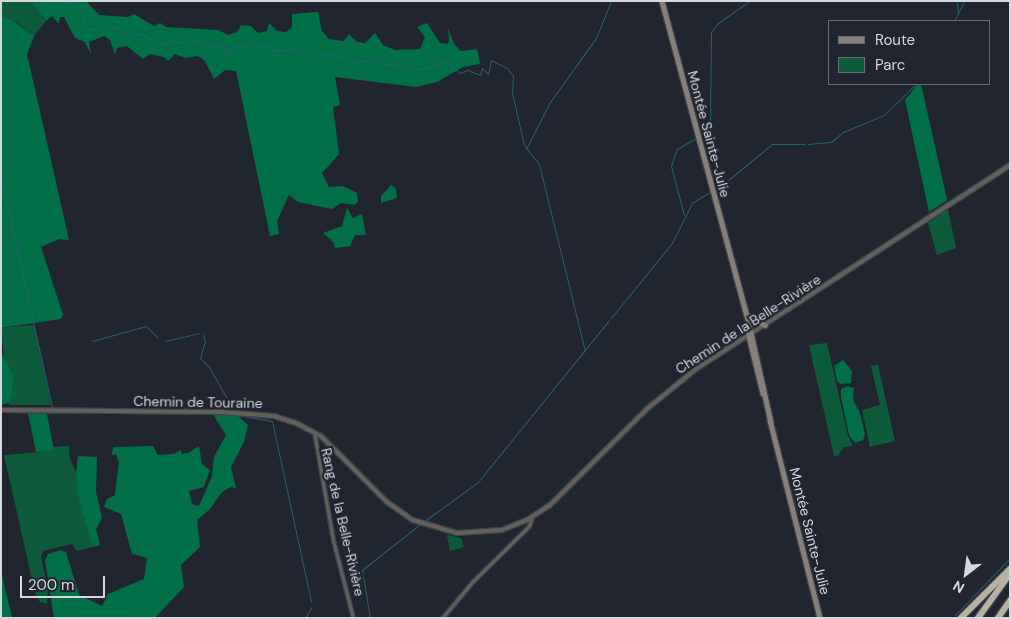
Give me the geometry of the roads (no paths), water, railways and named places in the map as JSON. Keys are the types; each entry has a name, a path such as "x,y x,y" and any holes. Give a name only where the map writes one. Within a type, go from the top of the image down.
{"highway":[{"path":"960,618 1010,569"},
{"path":"978,618 1010,574"},
{"path":"998,618 1010,601"}],"main road":[{"name":"Montée Sainte-Julie","path":"662,1 747,315 750,334"},
{"name":"Montée Sainte-Julie","path":"735,273 820,618"},
{"path":"747,315 766,325"}],"street":[{"name":"Chemin de la Belle-Rivière","path":"442,618 479,575 530,525 532,517 553,502 654,402 696,369 1010,165"},
{"name":"Chemin de Touraine","path":"1,410 258,413 287,419 314,432 387,502 418,523 450,533 476,534 506,529 532,517"},
{"name":"Rang de la Belle-Rivière","path":"314,432 332,534 353,618"}],"waterway":[{"path":"63,1 73,5 76,11 83,10 85,30 102,28"},
{"path":"526,149 550,102 596,38 611,1"},
{"path":"700,137 710,125 711,32 718,23 750,1"},
{"path":"957,1 958,14"},
{"path":"954,20 964,1"},
{"path":"107,29 119,28 124,36 142,34 162,45 168,41 191,44 195,40 207,48 226,45 226,54 236,45 256,48 264,44 273,50 298,49 314,59 324,54 338,55 351,62 368,61 373,56 386,65 394,63 406,69 430,68 445,60 460,73 468,70 480,75 482,68 488,74 491,60 507,68 513,76 512,93 524,145 539,164 585,351"},
{"path":"808,144 831,142 843,132 884,115 915,85"},
{"path":"684,215 671,166 677,149 696,138"},
{"path":"715,191 772,144 805,144"},
{"path":"1,177 52,407"},
{"path":"611,318 672,243 692,203 711,191"},
{"path":"423,522 478,482 609,320"},
{"path":"92,341 146,326 158,338"},
{"path":"165,341 199,333"},
{"path":"203,335 205,341 200,358 209,367 232,407"},
{"path":"243,416 272,421 311,602"},
{"path":"370,618 362,570 420,524"},
{"path":"955,615 1010,558"},
{"path":"305,618 311,608"}]}
